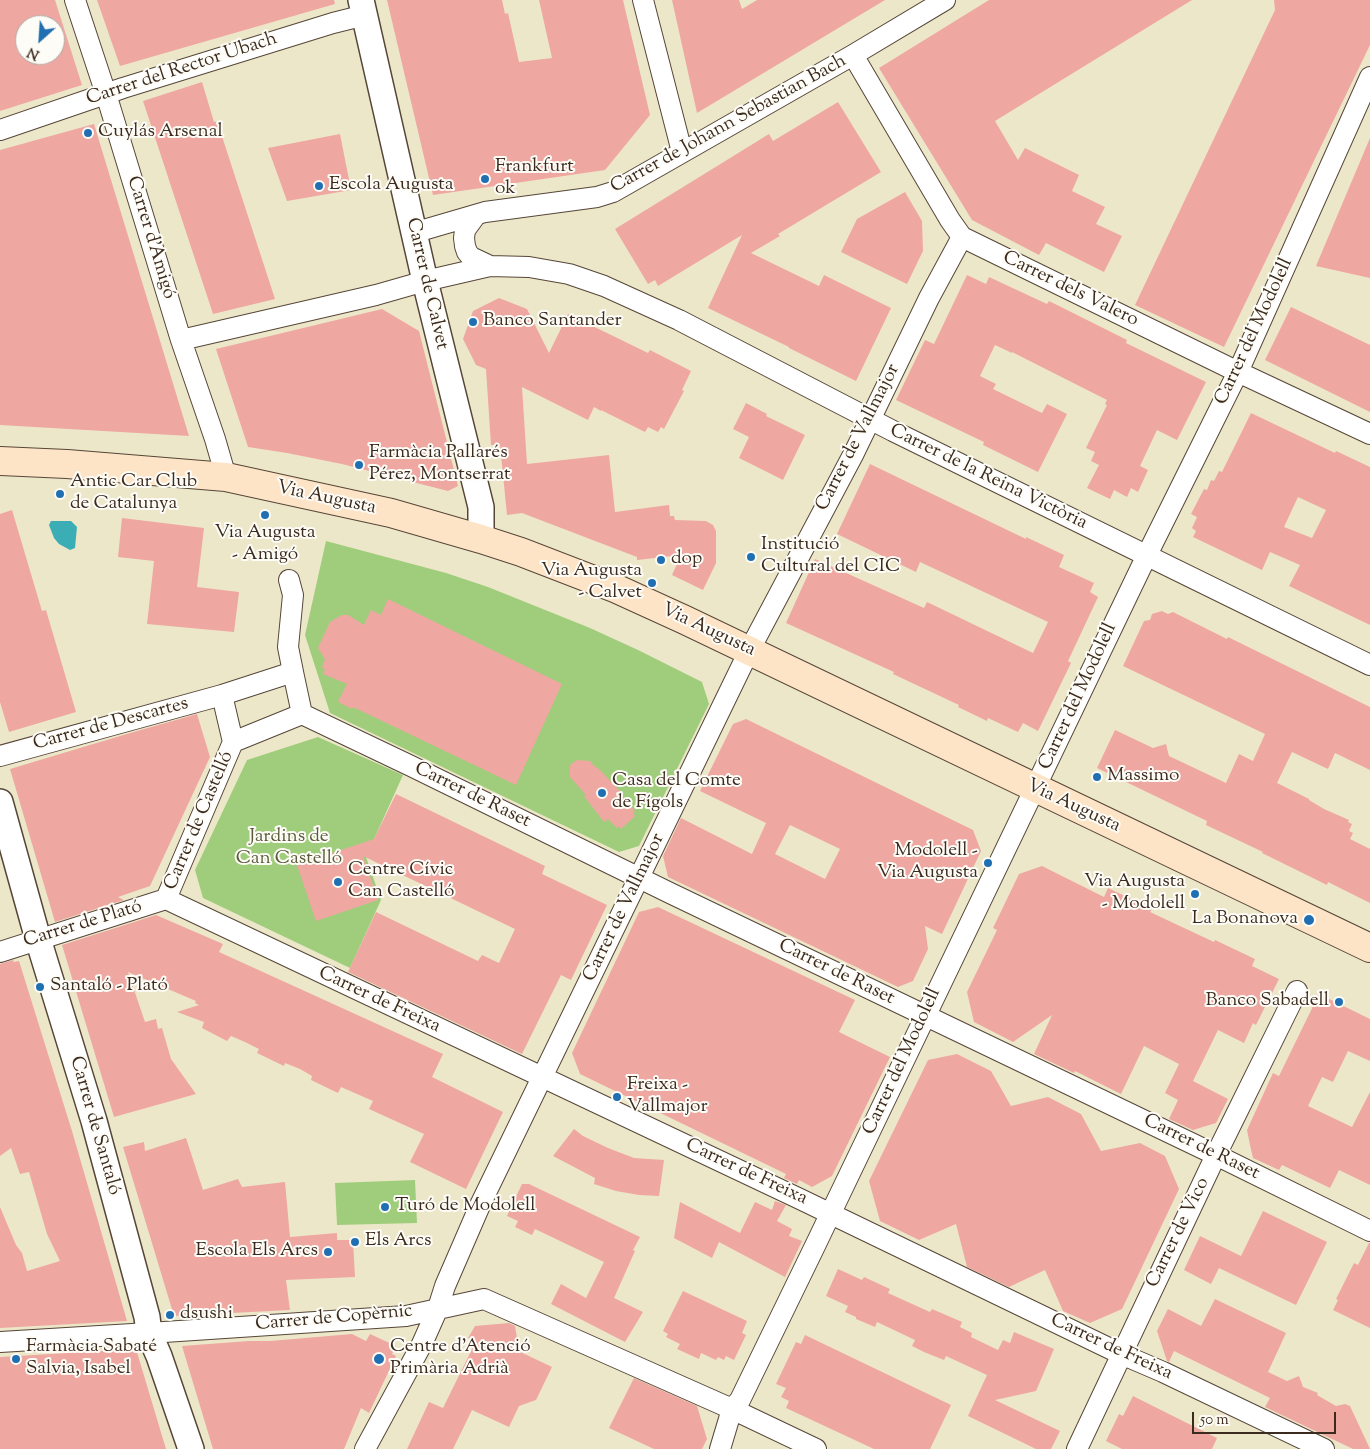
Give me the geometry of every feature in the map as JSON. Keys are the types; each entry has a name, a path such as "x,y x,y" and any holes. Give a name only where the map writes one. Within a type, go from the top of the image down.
{"main road":[{"name":"Via Augusta","path":"0,461 67,464 226,477 391,513 481,539 545,561 617,589 1370,948"}],"street":[{"name":"Carrer d'Amigó","path":"74,0 106,94 181,340 226,477"},
{"path":"643,0 682,152"},
{"name":"Carrer de Johann Sebastian Bach","path":"413,233 485,212 597,197 613,192 853,55 945,0"},
{"name":"Carrer del Rector Ubach","path":"0,130 133,85 333,23 363,8"},
{"name":"Carrer de Calvet","path":"363,8 424,281 481,507 481,539"},
{"path":"853,55 962,237"},
{"name":"Carrer del Modolell","path":"720,1449 732,1409 740,1400 831,1214 1147,556 1238,372 1370,77"},
{"name":"Carrer de la Reina Victòria","path":"476,215 465,230 465,246 471,257 490,266"},
{"name":"Carrer dels Valero","path":"962,237 1238,372 1370,434"},
{"name":"Carrer de Vallmajor","path":"365,1449 422,1344 481,1203 749,651 870,420 929,298 962,237"},
{"name":"Carrer de la Reina Victòria","path":"181,340 376,295 424,281 490,266 542,268 569,274 604,286 679,320 870,420 1370,665"},
{"path":"222,695 233,742 302,714 288,647 293,595 289,580"},
{"name":"Carrer de Descartes","path":"0,756 222,695 293,672"},
{"name":"Carrer de Raset","path":"302,714 1370,1231"},
{"name":"Carrer de Castelló","path":"166,899 233,742"},
{"name":"Carrer de Santaló","path":"0,802 38,939 94,1121 147,1317 149,1333 159,1356 191,1449"},
{"name":"Carrer de Plató","path":"0,952 166,899"},
{"name":"Carrer de Freixa","path":"166,899 1324,1449"},
{"name":"Carrer de Vico","path":"1077,1449 1216,1155 1298,991"},
{"name":"Carrer de Copèrnic","path":"0,1342 406,1316 484,1299 732,1409 816,1449"}],"green space":[{"path":"326,541 446,573 488,587 590,628 702,682 709,704 639,846 619,852 330,713 305,635"},
{"name":"Jardins de Can Castelló","path":"318,737 403,775 366,857 381,900 350,968 203,898 195,870 247,760"},
{"path":"415,1180 417,1223 337,1225 335,1183"}],"water":[{"path":"51,521 71,521 77,527 75,548 70,550 59,544 54,538 49,525"}],"building":[{"path":"0,0 55,0 60,15 15,15 15,65 65,65 65,31 82,85 0,111"},
{"path":"97,0 334,0 335,4 120,66"},
{"path":"387,0 502,0 505,14 508,13 519,62 552,58 539,0 623,0 650,115 605,170 433,195"},
{"path":"672,0 739,0 742,9 757,0 885,0 697,113"},
{"path":"989,0 1192,0 995,121 1018,160 1025,148 1079,175 1072,191 1105,207 1096,224 1122,236 1104,272 1046,243 1039,255 972,220 879,68"},
{"path":"1274,0 1370,0 1370,45 1224,347 1135,305 1275,10"},
{"path":"202,82 214,122 217,121 275,299 213,314 143,101"},
{"path":"838,102 881,172 778,234 780,236 751,253 819,286 824,275 891,308 856,381 708,308 742,235 658,286 655,280 648,284 615,229 769,134 773,141"},
{"path":"94,124 189,436 0,425 0,150"},
{"path":"340,134 351,190 287,201 268,148"},
{"path":"1370,138 1370,278 1316,266"},
{"path":"905,192 922,221 923,251 907,284 841,252 857,219"},
{"path":"967,275 986,284 989,277 1047,304 1049,301 1127,340 1126,343 1206,382 1177,440 1157,430 1140,466 1148,470 1138,492 1131,488 1127,497 1114,490 1110,499 1087,488 1099,465 1091,461 1095,452 1086,448 1107,405 1105,404 1107,400 995,345 980,376 996,384 993,389 1042,413 1047,404 1067,414 1038,472 983,445 984,442 896,400 925,340 934,344"},
{"path":"499,298 527,309 549,353 568,314 648,353 650,350 691,371 682,390 684,391 664,429 661,427 658,432 648,427 645,432 594,407 588,420 522,387 527,464 609,455 615,512 669,505 670,516 674,516 675,520 706,521 713,525 716,531 716,563 703,590 672,575 681,555 637,560 637,557 522,513 507,515 500,445 491,445 486,369 476,365 463,339 473,311"},
{"path":"1291,307 1370,345 1370,412 1265,360"},
{"path":"382,309 419,331 458,486 448,491 342,464 248,447 216,349"},
{"path":"746,403 767,414 766,416 805,435 783,480 739,458 749,437 733,429"},
{"path":"1251,413 1335,453 1336,451 1370,467 1370,625 1289,586 1300,565 1270,552 1262,570 1193,537 1196,531 1192,528 1197,517 1191,514 1204,489 1207,490 1211,480 1214,481 1219,471 1222,472","holes":["1298,497 1326,510 1312,538 1284,527"]},
{"path":"870,464 1026,539 1026,537 1064,555 1059,567 1094,583 1090,592 1098,597 1068,661 1071,663 1038,731 1023,723 1018,732 988,718 987,721 958,707 959,705 893,674 894,672 786,623 815,559 924,608 927,602 1033,653 1048,622 920,562 916,572 837,534"},
{"path":"12,510 42,611 46,610 76,712 9,732 0,702 0,514"},
{"path":"122,518 204,528 197,587 239,592 234,632 147,624 154,561 118,557"},
{"path":"388,599 562,684 516,785 353,707 352,709 338,702 347,684 323,674 325,669 322,668 325,659 318,648 330,622 342,615 348,615 364,625 371,610 381,615"},
{"path":"1162,611 1168,614 1173,612 1227,639 1228,637 1370,707 1370,770 1335,753 1328,769 1292,752 1277,783 1324,809 1349,820 1348,822 1352,824 1349,831 1353,833 1350,839 1370,849 1370,903 1328,882 1327,885 1262,853 1206,825 1207,821 1097,768 1115,730 1153,748 1166,744 1169,756 1226,783 1239,754 1253,761 1265,734 1123,666 1144,621 1150,620 1152,614"},
{"path":"197,714 210,757 150,886 118,897 124,900 55,922 10,769"},
{"path":"746,719 973,830 981,851 942,934 925,926 928,949 913,981 898,987 668,877 663,856 681,818 752,854 766,823 700,791 733,724","holes":["790,825 840,849 825,879 775,854"]},
{"name":"Casa del Comte de Fígols","path":"577,760 590,761 597,767 620,791 635,811 633,813 635,816 621,829 619,826 617,828 608,819 604,822 584,796 586,795 570,777 570,765"},
{"path":"396,794 545,866 542,874 607,905 571,980 561,975 522,1054 348,972 376,912 478,961 482,955 499,963 515,929 363,856 378,900 316,921 297,865 374,839"},
{"path":"1042,866 1104,897 1108,888 1152,909 1150,912 1255,959 1252,966 1279,979 1256,1025 1253,1023 1244,1043 1218,1030 1193,1081 1228,1099 1216,1123 1193,1130 1169,1119 1178,1100 1165,1093 1179,1064 1144,1046 1121,1094 1075,1071 1074,1073 1034,1054 1052,1015 1013,1042 974,1022 967,992 997,930 993,928 1019,874"},
{"path":"658,907 855,1000 839,1032 890,1057 832,1176 812,1187 799,1180 797,1184 784,1178 786,1174 580,1074 572,1053 639,912"},
{"path":"156,915 223,944 219,952 443,1054 432,1077 503,1112 466,1189 410,1162 424,1134 369,1109 373,1101 341,1087 338,1093 311,1080 312,1076 300,1069 285,1063 284,1066 257,1053 259,1049 245,1042 231,1036 227,1041 202,1028 204,1022 177,1012 199,1005 195,1003 196,1001 128,972 145,1022 156,1019 158,1029 162,1028 171,1059 196,1094 114,1117 62,945"},
{"path":"13,960 14,962 19,961 72,1131 127,1321 0,1328 0,1207 16,1245 22,1253 27,1271 60,1261 47,1234 29,1172 20,1174 11,1148 0,1156 0,964"},
{"path":"1319,994 1370,1019 1370,1061 1348,1051 1333,1082 1322,1077 1308,1106 1352,1127 1370,1092 1370,1185 1339,1170 1330,1188 1282,1165 1279,1170 1253,1158 1247,1130 1273,1073 1279,1076"},
{"path":"957,1054 991,1071 1011,1106 1048,1097 1081,1114 1101,1151 1140,1143 1165,1156 1179,1189 1122,1309 1090,1323 1063,1311 1045,1270 1009,1287 967,1267 956,1224 919,1240 880,1221 869,1181 928,1060"},
{"path":"574,1129 583,1136 634,1158 664,1160 659,1196 616,1191 594,1184 595,1178 553,1156"},
{"path":"186,1138 203,1190 238,1179 242,1187 285,1182 290,1237 337,1233 337,1240 353,1240 355,1277 286,1280 290,1310 174,1316 123,1147 144,1142 145,1151"},
{"path":"522,1184 529,1184 640,1237 614,1298 643,1312 625,1342 551,1304 561,1284 586,1298 604,1262 535,1229 532,1235 515,1227 518,1221 507,1216"},
{"path":"775,1201 786,1205 777,1221 792,1229 789,1236 802,1241 785,1277 719,1242 712,1258 674,1238 680,1202 740,1233 755,1202 772,1210"},
{"path":"1263,1211 1327,1242 1296,1305 1219,1268 1211,1284 1184,1270 1200,1236 1241,1256"},
{"path":"1369,1243 1370,1328 1333,1310 1338,1300 1336,1299 1354,1263 1358,1265"},
{"path":"838,1269 862,1280 864,1277 890,1289 888,1293 930,1312 932,1309 962,1322 960,1327 972,1333 971,1337 998,1350 1003,1340 1010,1343 1014,1332 1054,1349 1036,1391 995,1400 1060,1431 1051,1449 1036,1449 968,1416 987,1375 946,1356 944,1360 924,1352 912,1346 915,1340 877,1322 875,1327 856,1319 856,1317 845,1312 848,1306 826,1296"},
{"path":"683,1291 747,1321 742,1333 746,1335 734,1360 726,1356 724,1360 718,1357 716,1360 701,1353 699,1359 677,1349 680,1344 666,1337 668,1334 663,1331"},
{"path":"1215,1299 1286,1333 1268,1372 1287,1381 1299,1376 1303,1387 1318,1393 1317,1395 1336,1406 1345,1404 1350,1406 1370,1449 1353,1449 1265,1407 1270,1398 1174,1351 1169,1362 1167,1361 1157,1331 1168,1309 1201,1326"},
{"path":"509,1323 515,1326 517,1338 512,1348 552,1367 536,1400 519,1406 509,1427 472,1410 453,1449 407,1449 429,1402 443,1408 476,1341 468,1338 475,1326"},
{"path":"352,1334 366,1341 370,1334 396,1346 392,1354 396,1356 369,1413 361,1408 344,1449 213,1449 182,1346"},
{"path":"805,1335 951,1405 930,1449 874,1449 786,1408 789,1401 781,1397 786,1388 776,1384 796,1342 801,1344"},
{"path":"136,1349 166,1449 0,1449 0,1357"},
{"path":"634,1378 697,1406 707,1439 702,1449 654,1449 609,1428"},
{"path":"1133,1396 1217,1438 1212,1449 1122,1449 1106,1441 1119,1414 1123,1416"}],"place":[{"name":"Cuylás Arsenal","path":"88,133"},
{"name":"Frankfurt ok","path":"485,179"},
{"name":"Escola Augusta","path":"319,186"},
{"name":"Banco Santander","path":"473,322"},
{"name":"Farmàcia Pallarés Pérez, Montserrat","path":"359,465"},
{"name":"Antic Car Club de Catalunya","path":"60,494"},
{"name":"Via Augusta - Amigó","path":"265,515"},
{"name":"Institució Cultural del CIC","path":"751,557"},
{"name":"dop","path":"661,560"},
{"name":"Via Augusta - Calvet","path":"652,583"},
{"name":"Massimo","path":"1097,777"},
{"name":"Casa del Comte de Fígols","path":"602,793"},
{"name":"Modolell - Via Augusta","path":"988,863"},
{"name":"Centre Cívic Can Castelló","path":"338,882"},
{"name":"Via Augusta - Modolell","path":"1195,894"},
{"name":"La Bonanova","path":"1309,920"},
{"name":"Santaló - Plató","path":"40,987"},
{"name":"Banco Sabadell","path":"1339,1002"},
{"name":"Freixa - Vallmajor","path":"617,1097"},
{"name":"Turó de Modolell","path":"385,1207"},
{"name":"Els Arcs","path":"355,1242"},
{"name":"Escola Els Arcs","path":"328,1252"},
{"name":"dsushi","path":"170,1315"},
{"name":"Farmàcia Sabaté Salvia, Isabel","path":"16,1359"},
{"name":"Centre d'Atenció Primària Adrià","path":"379,1359"}]}
